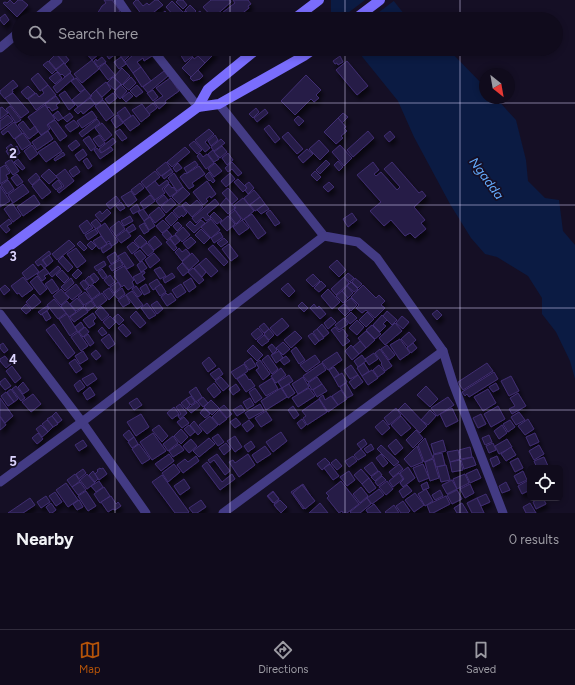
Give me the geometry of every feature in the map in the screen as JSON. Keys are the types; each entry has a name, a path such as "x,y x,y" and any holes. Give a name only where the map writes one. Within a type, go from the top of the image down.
{"main road":[{"path":"303,12 318,0"},
{"path":"364,12 380,0"},
{"path":"0,253 198,107 208,89 248,56"},
{"path":"198,107 219,104 304,56"}],"street":[{"path":"43,12 58,0"},
{"path":"118,0 126,12"},
{"path":"0,48 12,38"},
{"path":"158,56 198,107"},
{"path":"219,104 324,236 358,242 377,258 443,351 460,404 503,513"},
{"path":"0,482 82,422 324,236"},
{"path":"0,314 82,422 146,513"},
{"path":"223,513 443,351"}],"water":[{"path":"331,0 393,0 402,12 331,12"},
{"name":"Ngadda","path":"362,56 455,56 479,81 479,104 501,104 516,120 526,160 528,181 545,198 559,200 563,231 575,245 575,379 570,361 556,332 542,314 542,298 528,276 497,257 485,254 471,238 450,204 414,137 398,101"}],"pier":[{"path":"365,0 395,0 379,12 349,12"}],"building":[{"path":"10,0 14,4 18,0 22,0 28,5 22,12 12,12 3,3 7,3"},
{"path":"104,0 112,0 120,11 98,12 106,3"},
{"path":"138,0 143,6 147,3 149,5 155,0 158,0 163,5 154,12 140,12 133,3"},
{"path":"178,0 183,0 187,5 183,9 176,2"},
{"path":"211,0 230,0 231,2 220,12 208,12 203,7"},
{"path":"233,0 248,0 251,4 244,12 223,12 235,3"},
{"path":"172,1 183,12 171,12 166,7"},
{"path":"190,5 196,11 187,12 185,10"},
{"path":"5,14 9,20 4,25 0,18"},
{"path":"54,56 58,56 64,63 56,69 49,61"},
{"path":"58,56 66,56 69,60 65,64"},
{"path":"88,56 97,56 92,60"},
{"path":"121,56 129,56 124,61"},
{"path":"132,56 152,56 144,61 143,58 137,62 141,67 133,73 125,62"},
{"path":"181,56 193,56 185,62"},
{"path":"198,56 212,56 205,63"},
{"path":"198,56 205,63 191,77 182,68 193,57 194,59"},
{"path":"340,56 343,62 338,65 337,63 335,64 333,61"},
{"path":"102,57 106,62 98,67 94,61 96,59 97,61"},
{"path":"121,57 126,64 119,69 114,62"},
{"path":"92,60 99,69 82,83 74,74"},
{"path":"48,61 56,70 52,74 43,65"},
{"path":"347,61 368,86 357,95 336,70"},
{"path":"64,63 71,72 65,77 56,70"},
{"path":"105,63 115,75 108,80 99,68"},
{"path":"141,67 151,81 142,87 133,73"},
{"path":"122,68 130,76 122,85 114,77"},
{"path":"198,70 203,76 200,79 193,81 190,78"},
{"path":"164,71 168,76 148,93 143,87"},
{"path":"57,72 62,78 55,84 49,78"},
{"path":"38,73 48,85 40,91 31,79"},
{"path":"70,73 74,78 57,93 53,87"},
{"path":"306,75 321,90 316,95 319,98 314,102 311,99 295,115 281,101"},
{"path":"113,77 121,84 115,90 107,83"},
{"path":"131,77 136,83 129,90 123,85"},
{"path":"76,78 85,89 80,92 71,81"},
{"path":"170,78 179,91 165,101 166,103 159,109 154,102 163,96 156,88"},
{"path":"13,80 18,86 12,90 13,92 5,99 0,91"},
{"path":"106,82 111,89 102,97 96,90"},
{"path":"48,85 56,95 36,110 28,99 36,93 39,97 44,93 42,90"},
{"path":"121,85 127,91 120,99 114,92"},
{"path":"137,85 143,92 136,97 130,91"},
{"path":"28,86 35,93 27,99 21,92"},
{"path":"85,89 91,96 78,107 72,100"},
{"path":"96,90 103,99 96,105 90,97"},
{"path":"153,90 158,97 153,101 147,93"},
{"path":"65,91 75,105 69,110 59,95"},
{"path":"129,92 133,96 126,102 122,98"},
{"path":"13,93 29,112 21,118 5,98"},
{"path":"113,93 117,98 109,104 105,99"},
{"path":"56,96 60,102 56,105 58,108 52,111 45,104"},
{"path":"90,98 95,104 83,114 81,111 78,114 74,110"},
{"path":"103,100 114,115 106,121 95,106"},
{"path":"153,103 157,108 149,114 145,109"},
{"path":"142,104 150,115 141,122 132,110"},
{"path":"45,105 55,119 47,125 50,129 41,135 28,117"},
{"path":"10,106 21,120 16,123 6,109"},
{"path":"2,107 8,113 0,119 0,108"},
{"path":"125,107 131,116 123,122 117,113"},
{"path":"256,108 259,112 253,118 249,114"},
{"path":"265,109 268,113 257,122 254,118"},
{"path":"58,111 63,118 58,121 53,115"},
{"path":"92,111 97,118 82,128 77,121"},
{"path":"70,113 73,117 67,122 63,118"},
{"path":"343,113 348,117 342,123 338,118"},
{"path":"8,115 13,121 0,130 0,121"},
{"path":"117,115 123,123 116,128 111,120"},
{"path":"133,115 140,124 130,131 123,122"},
{"path":"298,116 304,121 299,126 294,120"},
{"path":"338,118 346,127 344,128 347,131 341,136 343,138 336,144 324,132"},
{"path":"97,119 100,123 82,137 79,133"},
{"path":"55,120 67,136 60,141 48,124"},
{"path":"74,120 79,126 70,132 65,126"},
{"path":"23,121 30,130 35,126 38,132 29,139 18,125"},
{"path":"14,122 22,133 14,139 8,131 3,135 1,132"},
{"path":"102,123 112,135 105,141 95,128"},
{"path":"269,125 280,139 275,143 264,129"},
{"path":"120,129 127,138 122,141 115,132"},
{"path":"209,129 214,134 205,142 210,148 205,152 195,140"},
{"path":"48,131 53,139 37,150 32,142"},
{"path":"368,131 374,138 353,157 347,150"},
{"path":"390,131 395,137 389,142 384,136"},
{"path":"288,132 303,149 297,154 282,137"},
{"path":"23,133 31,144 22,150 15,139"},
{"path":"99,135 105,143 99,147 93,139"},
{"path":"215,135 218,140 211,146 208,141"},
{"path":"89,136 96,147 91,151 83,140"},
{"path":"113,138 116,142 102,153 99,149"},
{"path":"221,139 225,143 214,151 211,147"},
{"path":"76,140 80,145 72,151 68,146"},
{"path":"319,140 329,151 320,160 309,149"},
{"path":"55,141 62,151 46,162 38,152"},
{"path":"194,141 202,150 197,154 189,145"},
{"path":"11,144 14,148 17,146 20,153 11,159 6,151 8,150 6,148"},
{"path":"32,145 38,154 30,160 24,151"},
{"path":"340,145 352,158 344,166 332,152"},
{"path":"222,146 227,152 220,158 214,152"},
{"path":"111,147 113,150 100,159 94,150 97,148 101,153"},
{"path":"185,147 190,152 172,167 167,162"},
{"path":"83,149 87,155 79,161 75,155"},
{"path":"307,149 313,154 303,163 298,157"},
{"path":"213,150 219,159 214,162 208,154"},
{"path":"63,152 65,155 55,161 54,159"},
{"path":"200,153 203,157 207,154 214,163 206,169 197,156"},
{"path":"228,153 233,160 227,165 222,158"},
{"path":"87,158 92,166 88,169 83,161"},
{"path":"11,159 19,171 13,175 5,163"},
{"path":"18,159 25,168 22,170 14,162"},
{"path":"326,160 330,164 320,174 316,170"},
{"path":"195,161 198,165 187,173 184,168"},
{"path":"338,161 343,167 339,171 334,165"},
{"path":"166,162 171,169 161,176 156,170"},
{"path":"232,162 242,173 238,176 232,169 228,172 225,168"},
{"path":"373,162 379,170 374,174 376,176 381,172 397,190 400,187 384,169 392,162 419,193 422,191 426,196 414,207 425,220 421,223 426,229 415,238 410,233 405,236 391,220 384,226 370,211 381,202 357,175"},
{"path":"178,163 182,168 176,172 173,168"},
{"path":"215,163 222,171 214,177 208,169"},
{"path":"5,165 10,173 6,175 8,179 0,184 0,168"},
{"path":"76,166 80,172 73,177 69,171"},
{"path":"199,166 205,174 192,183 194,186 189,189 180,177"},
{"path":"49,169 57,177 49,184 41,176"},
{"path":"65,169 74,181 59,193 57,191 64,186 56,176"},
{"path":"171,169 173,172 164,179 162,176"},
{"path":"155,171 160,177 146,188 141,182"},
{"path":"315,171 321,177 317,181 311,175"},
{"path":"209,172 215,181 213,183 205,176"},
{"path":"36,173 40,178 32,185 28,180"},
{"path":"174,173 183,187 177,191 168,178"},
{"path":"230,173 235,179 226,187 221,181"},
{"path":"17,174 23,182 17,186 11,178"},
{"path":"40,179 51,192 42,199 32,186"},
{"path":"238,179 247,188 243,192 234,182"},
{"path":"8,180 14,189 7,194 1,185"},
{"path":"58,180 62,186 56,190 52,185"},
{"path":"167,180 169,183 162,189 165,193 155,200 146,188 155,181 159,186"},
{"path":"207,181 216,194 211,198 210,196 206,199 208,201 203,205 193,192"},
{"path":"249,182 254,188 248,194 245,190 247,188 245,185"},
{"path":"329,182 334,187 328,192 323,187"},
{"path":"140,183 144,188 135,195 131,190"},
{"path":"23,184 29,192 13,203 8,195"},
{"path":"169,184 177,192 170,197 164,189"},
{"path":"0,186 10,201 0,207"},
{"path":"183,187 190,194 179,204 172,197"},
{"path":"228,188 238,199 232,204 222,193"},
{"path":"254,190 260,197 249,205 244,198"},
{"path":"131,191 137,200 128,207 121,197"},
{"path":"34,195 40,204 23,216 17,207"},
{"path":"150,195 155,201 144,209 140,203"},
{"path":"164,195 168,200 160,206 156,201"},
{"path":"116,196 120,201 110,209 106,204"},
{"path":"260,197 265,204 255,211 250,205"},
{"path":"171,198 176,204 166,213 161,207"},
{"path":"226,198 235,208 228,214 220,205"},
{"path":"243,198 254,211 243,220 234,209 236,208 234,205"},
{"path":"215,199 219,204 207,214 211,218 206,221 203,217 196,223 192,218"},
{"path":"197,200 203,207 192,217 182,205 186,202 190,206"},
{"path":"121,202 125,208 120,211 116,206"},
{"path":"12,203 21,216 13,222 4,209"},
{"path":"137,204 140,210 133,214 130,209"},
{"path":"265,204 269,209 261,214 257,210"},
{"path":"179,206 182,206 187,213 183,217 182,215 179,218 173,211"},
{"path":"159,207 165,215 155,223 149,215"},
{"path":"107,209 111,213 101,222 95,215 100,211 102,214"},
{"path":"143,209 149,217 144,221 138,212"},
{"path":"235,210 241,219 236,224 229,215"},
{"path":"270,210 280,223 275,226 266,213"},
{"path":"172,212 178,219 171,226 165,219"},
{"path":"214,212 222,220 217,224 210,216"},
{"path":"352,213 357,220 348,227 343,219"},
{"path":"252,214 266,233 258,239 244,219"},
{"path":"130,216 133,221 124,226 121,221"},
{"path":"228,216 235,224 227,231 220,223"},
{"path":"150,217 155,226 149,230 144,221"},
{"path":"9,219 12,223 7,226 10,230 6,233 0,226"},
{"path":"96,219 101,225 96,229 91,223"},
{"path":"211,219 220,230 211,238 201,227"},
{"path":"87,220 93,228 84,234 79,226"},
{"path":"163,220 170,227 162,233 156,226"},
{"path":"201,220 205,223 194,233 186,225 190,221 195,226"},
{"path":"242,220 249,228 239,235 233,227"},
{"path":"119,221 125,229 116,236 110,228"},
{"path":"178,222 182,226 177,231 173,226"},
{"path":"105,223 118,242 112,246 109,241 106,243 97,229"},
{"path":"144,223 149,231 144,234 139,226"},
{"path":"133,224 136,229 129,233 126,229"},
{"path":"183,227 190,235 182,242 175,234"},
{"path":"95,229 98,233 88,240 85,235"},
{"path":"201,229 210,238 204,244 195,235"},
{"path":"126,230 131,236 121,243 116,237"},
{"path":"167,230 172,236 167,240 162,234"},
{"path":"220,232 223,237 214,243 211,238"},
{"path":"140,235 147,242 140,248 134,241"},
{"path":"175,235 180,241 175,245 170,238"},
{"path":"101,236 107,244 99,249 93,241"},
{"path":"155,236 162,244 154,250 148,242"},
{"path":"191,237 196,242 188,249 183,243"},
{"path":"224,238 228,242 221,247 217,243"},
{"path":"170,239 177,248 174,251 166,242"},
{"path":"69,240 75,246 57,260 52,254"},
{"path":"80,241 87,248 84,251 77,244"},
{"path":"91,241 96,246 92,250 87,245"},
{"path":"133,242 139,248 132,254 127,247"},
{"path":"109,243 112,247 103,253 101,249"},
{"path":"147,243 154,251 148,256 141,248"},
{"path":"229,244 238,256 231,261 222,249"},
{"path":"213,245 228,262 224,266 208,249"},
{"path":"76,248 86,261 77,268 67,254"},
{"path":"179,248 182,252 186,249 190,254 182,261 175,252"},
{"path":"140,250 146,257 140,262 134,254"},
{"path":"49,251 51,254 42,260 47,266 44,268 41,264 38,266 35,262"},
{"path":"115,252 119,259 111,264 107,257"},
{"path":"125,252 134,265 127,269 118,256"},
{"path":"154,253 160,260 150,268 145,260"},
{"path":"192,253 199,261 189,270 182,262"},
{"path":"49,255 53,261 47,266 43,260"},
{"path":"63,256 73,267 68,272 58,261"},
{"path":"206,258 218,271 211,277 199,264"},
{"path":"120,260 123,265 112,271 109,266"},
{"path":"337,260 346,270 339,277 329,267"},
{"path":"104,261 106,265 97,271 94,267"},
{"path":"142,261 147,268 141,272 137,265"},
{"path":"182,263 189,271 183,276 177,268"},
{"path":"33,264 39,272 27,280 22,273"},
{"path":"199,264 206,272 202,277 194,268"},
{"path":"58,266 61,269 52,277 49,274"},
{"path":"124,266 134,280 132,282 134,286 128,290 124,285 122,287 114,276 114,272"},
{"path":"160,267 166,276 160,279 154,270"},
{"path":"45,268 49,273 44,276 46,278 42,281 37,274"},
{"path":"193,268 204,280 199,284 188,272"},
{"path":"78,269 82,273 76,279 72,275"},
{"path":"102,269 107,276 103,279 98,272"},
{"path":"62,270 69,278 64,283 56,275"},
{"path":"144,271 145,273 142,275 145,279 137,284 133,277"},
{"path":"94,273 99,279 95,283 90,276"},
{"path":"172,273 175,277 165,283 163,279"},
{"path":"348,273 354,278 350,282 344,277"},
{"path":"313,274 320,281 313,287 306,280"},
{"path":"110,275 115,282 109,286 104,280"},
{"path":"37,276 47,289 40,295 30,282"},
{"path":"89,276 94,283 90,286 85,280"},
{"path":"23,277 33,289 22,297 19,293 17,294 11,286"},
{"path":"344,277 349,283 336,295 331,289"},
{"path":"71,278 74,283 65,291 61,287"},
{"path":"191,278 196,287 189,292 183,283"},
{"path":"355,278 362,284 358,288 352,282"},
{"path":"52,279 59,289 52,294 45,284"},
{"path":"157,279 161,285 153,290 149,284"},
{"path":"84,280 89,286 85,290 80,283"},
{"path":"321,281 326,286 319,292 314,288"},
{"path":"118,282 121,287 114,293 110,287"},
{"path":"351,282 358,289 354,292 347,286"},
{"path":"288,283 295,291 289,297 281,289"},
{"path":"76,284 82,292 72,300 65,293"},
{"path":"146,284 150,292 144,295 140,288"},
{"path":"161,284 166,292 160,296 155,288"},
{"path":"181,284 186,292 177,298 172,290"},
{"path":"5,285 10,290 4,295 0,289"},
{"path":"93,285 100,293 92,299 86,290"},
{"path":"363,285 376,298 379,295 385,301 381,305 385,308 375,318 366,310 362,313 356,308 359,305 351,297"},
{"path":"136,286 142,294 138,297 132,289"},
{"path":"347,286 353,293 348,298 342,291"},
{"path":"109,288 114,295 109,300 103,292"},
{"path":"122,288 125,294 118,299 114,294"},
{"path":"61,289 69,298 61,305 53,296"},
{"path":"328,289 340,302 332,309 321,296"},
{"path":"132,291 143,305 137,309 126,295"},
{"path":"342,291 348,298 343,303 336,296"},
{"path":"85,292 92,300 84,305 78,297"},
{"path":"102,293 107,300 97,308 92,300"},
{"path":"166,293 168,295 171,293 176,300 167,306 161,297"},
{"path":"34,294 41,302 32,309 26,302"},
{"path":"126,295 130,303 123,307 118,300"},
{"path":"77,298 84,306 76,311 70,304"},
{"path":"351,298 357,305 351,311 344,303"},
{"path":"54,299 66,313 58,319 47,305"},
{"path":"67,301 76,312 69,317 61,306"},
{"path":"91,301 95,306 88,311 85,306"},
{"path":"157,301 163,309 157,314 151,305"},
{"path":"302,302 308,308 304,312 298,306"},
{"path":"147,303 156,315 149,319 141,308"},
{"path":"26,304 31,310 26,314 21,309"},
{"path":"314,304 317,308 319,306 326,314 320,319 310,308"},
{"path":"344,304 350,311 345,316 338,309"},
{"path":"47,306 49,309 41,315 38,312"},
{"path":"101,306 109,315 102,321 95,312"},
{"path":"84,307 88,312 74,322 70,317"},
{"path":"437,310 442,315 437,320 432,314"},
{"path":"47,311 51,318 46,321 42,314"},
{"path":"136,311 146,323 140,328 130,317"},
{"path":"387,311 397,320 392,325 383,316"},
{"path":"351,312 357,318 350,324 345,318"},
{"path":"367,312 374,319 366,327 359,320"},
{"path":"93,313 96,318 93,321 95,324 89,328 83,320"},
{"path":"67,314 77,331 70,336 59,319"},
{"path":"118,314 124,320 119,325 113,318"},
{"path":"382,315 387,320 383,324 386,326 380,332 373,325"},
{"path":"110,316 116,322 109,329 103,322"},
{"path":"402,316 409,322 403,329 396,323"},
{"path":"331,317 336,322 328,329 324,323"},
{"path":"282,318 289,326 277,336 270,328"},
{"path":"344,318 348,324 339,330 335,325"},
{"path":"357,320 364,327 357,335 349,328"},
{"path":"81,322 84,327 78,332 75,327"},
{"path":"264,323 269,329 264,333 259,327"},
{"path":"395,323 402,331 385,345 379,338"},
{"path":"54,324 75,353 68,359 46,330"},
{"path":"123,324 131,333 126,337 118,328"},
{"path":"322,324 329,333 324,337 317,329"},
{"path":"372,325 381,334 375,339 366,330"},
{"path":"85,327 89,332 83,337 79,332"},
{"path":"102,327 107,333 102,336 98,331"},
{"path":"335,327 339,332 343,329 348,336 346,337 350,341 343,346 331,330"},
{"path":"258,328 263,334 256,340 251,334"},
{"path":"269,329 274,335 269,340 264,334"},
{"path":"317,329 324,338 319,341 313,332"},
{"path":"295,331 302,338 291,348 284,340"},
{"path":"366,331 375,340 366,348 358,338"},
{"path":"78,332 88,346 81,351 71,337"},
{"path":"409,332 416,340 408,347 401,339"},
{"path":"312,333 319,341 315,345 308,336"},
{"path":"88,334 94,343 90,346 84,337"},
{"path":"109,334 115,344 108,349 101,340"},
{"path":"264,335 269,341 262,346 257,341"},
{"path":"400,339 410,353 400,360 390,345"},
{"path":"360,341 366,348 359,354 353,347"},
{"path":"283,342 290,349 283,355 276,348"},
{"path":"3,343 8,350 4,353 0,348 0,345"},
{"path":"413,343 417,348 411,353 407,348"},
{"path":"272,344 277,350 273,354 268,347"},
{"path":"253,345 263,355 257,361 247,351"},
{"path":"351,345 359,354 352,360 345,351"},
{"path":"387,345 395,355 389,360 381,349"},
{"path":"296,347 305,360 299,364 291,351"},
{"path":"380,349 392,366 385,371 381,364 382,363 375,353"},
{"path":"96,350 101,356 96,360 91,354"},
{"path":"83,351 88,359 80,364 75,356"},
{"path":"279,351 283,358 276,363 271,355"},
{"path":"337,352 342,360 328,370 322,362"},
{"path":"374,353 378,359 369,365 365,359"},
{"path":"268,355 278,369 272,374 262,360"},
{"path":"315,355 320,362 306,372 300,365"},
{"path":"362,355 366,361 358,367 354,361"},
{"path":"5,356 11,364 6,368 0,361 0,359"},
{"path":"286,356 290,361 284,365 280,360"},
{"path":"209,357 216,366 208,372 202,363"},
{"path":"251,358 256,366 249,370 244,363"},
{"path":"75,359 82,369 76,373 69,363"},
{"path":"260,360 270,374 263,380 256,370 259,368 256,363"},
{"path":"322,363 326,370 308,382 303,376"},
{"path":"364,363 369,371 362,376 357,368"},
{"path":"487,363 493,371 463,390 458,382"},
{"path":"244,364 248,371 236,379 231,372"},
{"path":"351,365 358,375 350,379 344,370"},
{"path":"379,365 385,372 378,377 373,370"},
{"path":"12,366 21,378 15,383 6,371"},
{"path":"334,367 339,374 334,378 329,370"},
{"path":"219,368 223,374 215,380 210,374"},
{"path":"281,368 286,375 276,383 271,376"},
{"path":"372,370 378,378 368,385 362,376"},
{"path":"494,372 498,379 469,397 467,394 465,396 462,392"},
{"path":"93,373 97,379 87,386 82,379"},
{"path":"342,373 347,382 339,387 334,378"},
{"path":"245,374 255,386 246,392 237,379"},
{"path":"289,375 293,381 282,388 278,382"},
{"path":"358,375 363,382 354,389 349,382"},
{"path":"511,376 519,391 509,396 501,381"},
{"path":"221,377 229,386 223,391 215,381"},
{"path":"303,377 309,387 298,394 292,384"},
{"path":"317,377 322,384 312,390 308,383"},
{"path":"5,378 11,386 5,390 0,382"},
{"path":"272,378 278,389 266,396 259,386"},
{"path":"80,380 85,387 78,392 74,385"},
{"path":"23,382 29,390 23,394 18,387"},
{"path":"214,383 221,392 214,398 207,389"},
{"path":"346,383 353,395 347,398 340,387"},
{"path":"496,383 499,389 493,392 489,387"},
{"path":"236,384 240,390 233,395 229,389"},
{"path":"289,384 295,393 288,398 282,388"},
{"path":"322,384 327,391 317,397 313,390"},
{"path":"16,386 25,398 21,401 12,389"},
{"path":"426,386 438,399 430,407 417,395"},
{"path":"90,387 95,395 87,400 83,393"},
{"path":"196,387 202,397 196,402 189,392"},
{"path":"255,388 262,398 255,403 249,392"},
{"path":"281,388 287,397 266,410 261,401"},
{"path":"309,388 315,396 298,407 292,398"},
{"path":"11,389 18,399 14,402 7,392"},
{"path":"488,389 496,403 483,411 474,397"},
{"path":"341,390 347,399 338,405 332,396"},
{"path":"6,392 14,402 8,406 1,396"},
{"path":"518,393 526,406 512,414 509,409 515,406 510,398"},
{"path":"33,394 41,404 31,412 22,402"},
{"path":"323,395 325,400 331,396 338,405 328,412 319,398"},
{"path":"191,396 195,402 191,405 186,399"},
{"path":"203,397 208,403 203,407 198,401"},
{"path":"448,397 454,405 437,416 431,408"},
{"path":"0,398 13,416 5,423 0,416"},
{"path":"137,398 142,405 134,410 129,403"},
{"path":"250,398 254,405 247,409 243,402"},
{"path":"186,399 190,405 186,409 181,403"},
{"path":"319,399 327,412 307,425 303,418 306,416 302,411"},
{"path":"211,400 219,408 212,415 204,407"},
{"path":"197,402 200,406 191,413 187,409"},
{"path":"405,403 427,426 420,433 398,410"},
{"path":"180,404 187,413 180,419 178,416 181,414 176,407"},
{"path":"260,404 264,411 249,419 245,413"},
{"path":"224,405 232,414 227,418 219,409"},
{"path":"241,405 245,411 237,416 233,410"},
{"path":"293,406 299,415 294,419 288,410"},
{"path":"498,406 505,419 491,427 484,414"},
{"path":"174,407 179,414 172,419 167,413"},
{"path":"204,408 210,414 205,418 200,413"},
{"path":"396,408 401,415 389,425 384,418"},
{"path":"452,408 458,421 446,427 440,414"},
{"path":"219,410 227,419 219,425 212,417"},
{"path":"430,410 436,416 428,425 421,420"},
{"path":"266,411 272,420 261,427 255,418"},
{"path":"56,412 62,420 58,423 52,416"},
{"path":"519,412 525,420 516,425 511,417"},
{"path":"141,414 149,427 136,436 127,422"},
{"path":"481,414 486,424 478,428 473,418"},
{"path":"52,416 58,424 53,427 47,419"},
{"path":"210,416 218,425 207,434 199,425"},
{"path":"401,416 411,428 401,436 391,425"},
{"path":"0,417 6,425 0,430"},
{"path":"184,417 189,423 182,428 177,422"},
{"path":"236,418 241,424 235,428 230,422"},
{"path":"302,419 306,425 301,429 297,423"},
{"path":"528,419 534,429 525,435 518,426"},
{"path":"47,420 53,427 48,432 42,424"},
{"path":"249,420 254,426 247,432 242,425"},
{"path":"383,420 390,428 382,435 375,427"},
{"path":"510,420 515,427 508,432 503,424"},
{"path":"194,421 202,431 198,435 190,425"},
{"path":"41,425 48,432 42,437 36,429"},
{"path":"159,425 168,436 162,442 152,430"},
{"path":"189,425 195,432 190,436 184,429"},
{"path":"502,425 507,433 499,439 494,431"},
{"path":"181,429 188,437 181,444 174,436"},
{"path":"129,430 134,437 128,441 123,435"},
{"path":"416,430 423,438 413,448 406,440"},
{"path":"281,432 287,441 273,452 266,442"},
{"path":"38,433 43,439 37,444 32,438"},
{"path":"153,433 166,451 152,460 140,442"},
{"path":"535,433 539,442 530,446 526,437"},
{"path":"218,434 224,442 218,446 212,438"},
{"path":"489,435 492,442 485,445 482,438"},
{"path":"173,436 178,443 168,451 163,444"},
{"path":"235,436 242,447 235,452 227,441"},
{"path":"134,437 138,444 132,448 128,442"},
{"path":"209,438 215,444 199,457 193,451"},
{"path":"425,438 433,458 424,462 418,445"},
{"path":"191,439 197,446 189,453 183,446"},
{"path":"364,439 367,444 361,449 357,444"},
{"path":"396,439 403,448 395,455 388,446"},
{"path":"507,439 512,447 499,454 495,446"},
{"path":"83,440 87,446 79,451 75,445"},
{"path":"443,440 446,451 434,454 431,444"},
{"path":"251,441 255,447 248,452 244,446"},
{"path":"226,443 231,449 224,455 219,448"},
{"path":"493,443 496,450 489,453 486,446"},
{"path":"139,444 150,459 142,464 132,449"},
{"path":"179,444 184,450 173,457 169,451"},
{"path":"371,444 374,449 367,453 364,449"},
{"path":"381,445 399,462 394,466 377,449"},
{"path":"539,445 544,454 534,460 529,451"},
{"path":"265,446 271,454 257,463 252,455"},
{"path":"417,446 423,462 411,467 404,459"},
{"path":"470,447 472,457 461,459 459,450"},
{"path":"511,447 516,455 506,461 501,454"},
{"path":"361,449 366,455 358,460 354,455"},
{"path":"458,450 460,459 450,462 447,452"},
{"path":"442,453 445,465 436,467 433,455"},
{"path":"169,454 174,461 161,471 155,464"},
{"path":"217,454 230,471 225,475 214,460 210,463 208,460"},
{"path":"248,454 255,465 239,477 229,462 233,460 235,463"},
{"path":"381,454 388,463 383,467 376,458"},
{"path":"196,456 199,461 183,473 177,465 185,459 188,462"},
{"path":"353,456 357,461 349,467 345,461"},
{"path":"497,456 500,463 493,467 490,459"},
{"path":"473,457 476,465 464,469 461,460"},
{"path":"544,457 548,465 536,465 534,461"},
{"path":"325,458 330,463 322,470 317,464"},
{"path":"518,458 523,468 515,472 510,462"},
{"path":"336,459 342,466 337,470 331,463"},
{"path":"433,459 439,478 430,481 425,462"},
{"path":"460,460 463,470 452,472 450,462"},
{"path":"207,462 222,482 232,474 235,479 220,490 202,466"},
{"path":"372,462 378,471 371,476 364,468"},
{"path":"174,464 180,472 168,482 162,473"},
{"path":"330,464 339,476 333,480 324,468"},
{"path":"399,464 403,469 393,477 389,472"},
{"path":"423,464 429,478 419,482 413,468"},
{"path":"446,465 450,480 441,482 437,467"},
{"path":"408,467 415,478 403,487 400,483 404,479 400,473"},
{"path":"100,468 103,468 107,474 99,480 95,474"},
{"path":"83,469 86,473 79,479 76,474"},
{"path":"361,469 369,478 362,484 354,475"},
{"path":"477,469 481,478 470,483 466,474"},
{"path":"93,471 98,479 95,482 89,475"},
{"path":"349,471 355,480 347,486 340,477"},
{"path":"379,471 382,475 375,481 371,477"},
{"path":"523,471 527,480 518,484 514,476"},
{"path":"399,473 403,479 393,487 389,481"},
{"path":"75,474 80,481 72,487 67,480"},
{"path":"87,474 95,483 87,489 80,480"},
{"path":"465,474 469,483 457,489 453,479"},
{"path":"162,475 189,512 188,513 175,513 152,482"},
{"path":"382,476 386,480 378,486 375,482"},
{"path":"369,478 376,488 369,493 362,484"},
{"path":"184,479 190,488 180,495 174,486"},
{"path":"452,480 457,489 447,494 442,485"},
{"path":"99,481 103,487 96,492 91,486"},
{"path":"341,481 359,504 347,513 343,513 342,511 339,513 327,498 329,496 326,493"},
{"path":"387,481 393,489 386,495 379,487"},
{"path":"527,481 527,492 522,494 518,486"},
{"path":"80,482 86,490 78,495 72,487"},
{"path":"427,482 429,488 423,490 421,485"},
{"path":"506,482 510,490 502,493 499,486"},
{"path":"66,483 78,500 68,507 56,490"},
{"path":"303,484 314,501 303,509 291,492"},
{"path":"470,484 474,493 465,498 460,489"},
{"path":"302,485 315,501 305,509 293,493"},
{"path":"407,485 412,491 403,498 399,491"},
{"path":"104,487 110,496 100,503 94,494"},
{"path":"361,487 368,496 360,503 353,494"},
{"path":"379,489 384,495 372,504 367,498"},
{"path":"426,489 433,501 425,506 418,494"},
{"path":"440,490 443,496 435,500 432,495"},
{"path":"457,490 462,499 452,504 447,495"},
{"path":"86,491 96,506 88,511 78,496"},
{"path":"273,491 279,499 273,503 267,496"},
{"path":"55,492 62,502 56,506 49,496"},
{"path":"273,492 279,499 274,503 268,496"},
{"path":"415,493 424,505 414,512 405,500"},
{"path":"486,494 490,502 481,506 477,498"},
{"path":"46,496 50,502 41,508 37,502"},
{"path":"111,496 116,504 118,502 121,506 108,512 101,502"},
{"path":"446,496 450,504 433,513 430,513 427,505"},
{"path":"30,498 35,505 23,513 8,513"},
{"path":"367,498 371,504 360,513 350,512"},
{"path":"477,498 484,513 472,513 467,503"},
{"path":"79,500 83,507 77,510 73,504"},
{"path":"201,500 206,507 197,513 193,513 189,508"},
{"path":"280,500 286,508 282,511 280,508 278,510 274,504"},
{"path":"280,500 287,507 281,513 274,505"},
{"path":"403,501 410,511 408,513 401,513 396,506"},
{"path":"544,501 546,504 536,509 533,502"},
{"path":"51,503 56,510 50,513 46,507"},
{"path":"320,503 328,513 309,513"},
{"path":"462,503 468,513 457,513 454,508"},
{"path":"530,503 536,513 526,513 523,507"},
{"path":"374,504 381,513 368,513 366,510"},
{"path":"394,505 399,513 385,512"}]}
